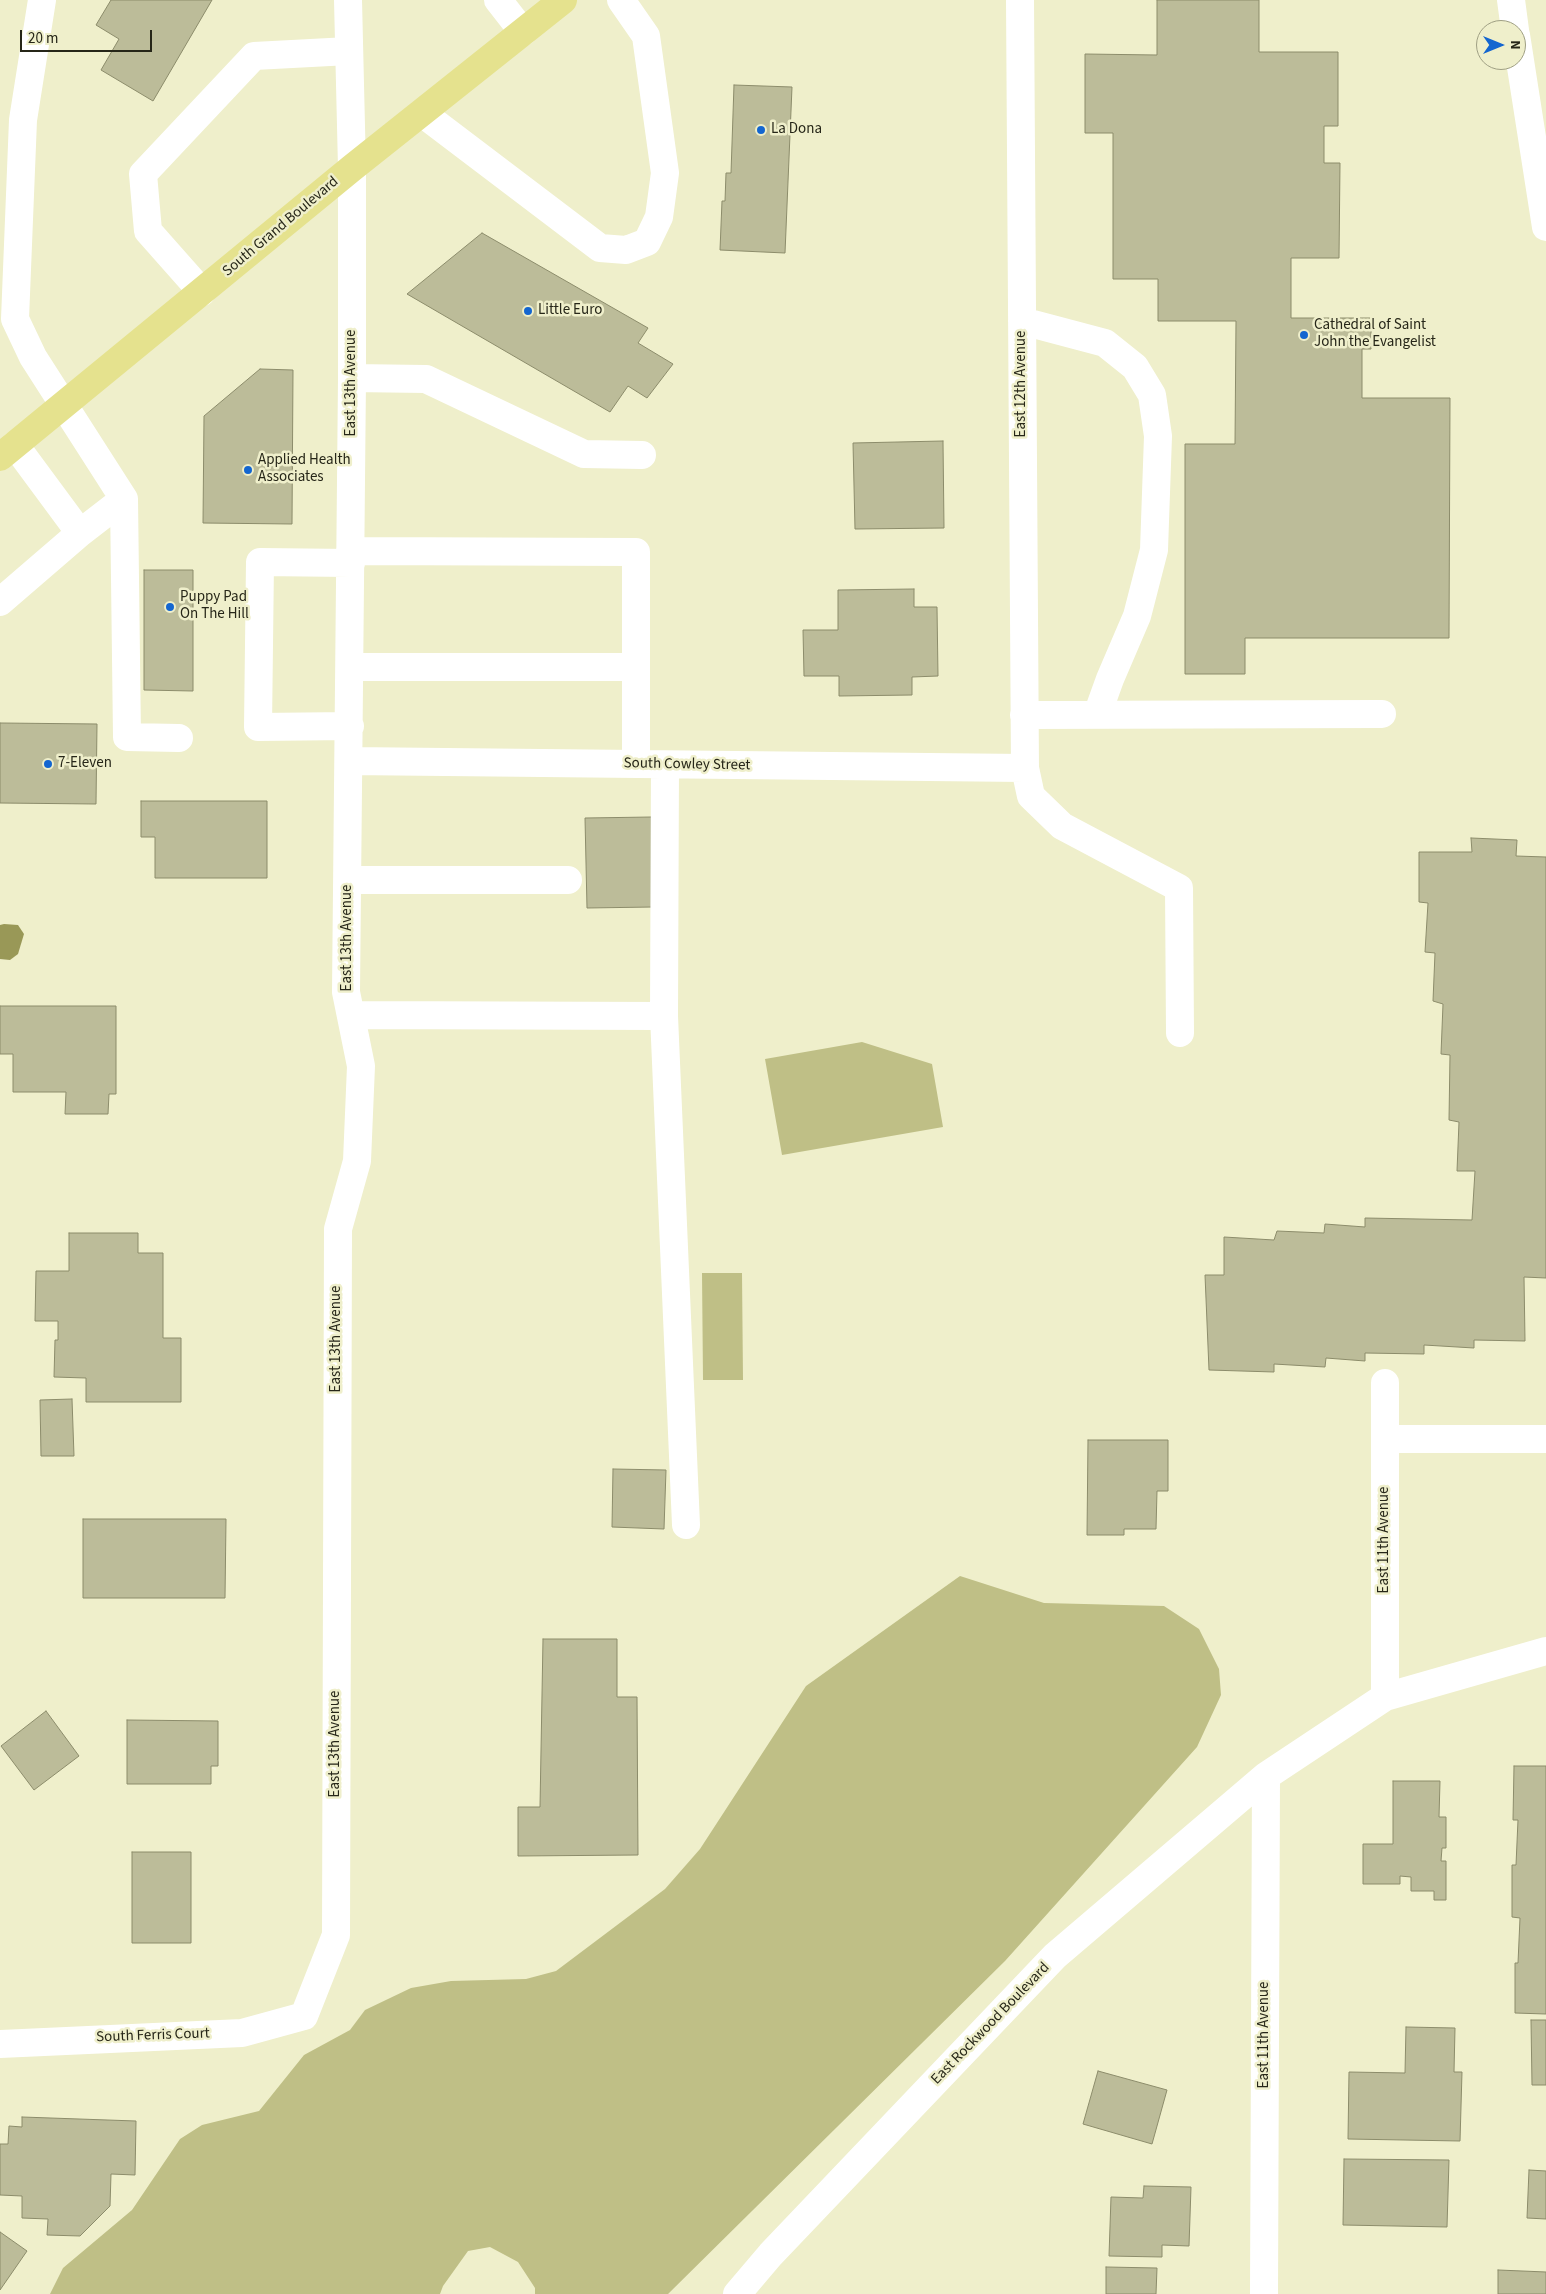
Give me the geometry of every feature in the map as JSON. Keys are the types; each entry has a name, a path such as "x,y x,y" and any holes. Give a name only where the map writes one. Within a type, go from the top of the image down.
{"main road":[{"name":"South Grand Boulevard","path":"7,451 352,168 563,0"}],"street":[{"path":"42,0 23,120 15,319 33,357 63,407 124,499 127,737 179,738"},
{"name":"East 13th Avenue","path":"304,2016 336,1936 338,1229 357,1161 361,1066 346,992 352,378 352,168 348,0"},
{"path":"498,0 523,32"},
{"path":"422,113 600,248 626,250 647,242 659,217 665,173 646,36 621,0"},
{"name":"East 12th Avenue","path":"1020,0 1024,768 1031,796 1062,826 1179,888 1180,1033"},
{"path":"1510,0 1513,20"},
{"path":"202,292 148,231 143,174 254,56 349,52"},
{"path":"1521,70 1546,228"},
{"path":"1022,321 1105,344 1136,367 1152,395 1158,436 1154,550 1137,616 1097,715"},
{"path":"352,378 426,379 584,454 642,455"},
{"path":"7,451 80,533"},
{"path":"0,602 80,533 124,499"},
{"path":"350,726 258,727 260,562 351,557 636,552 636,764"},
{"path":"350,667 636,667"},
{"path":"1024,715 1382,714"},
{"name":"South Cowley Street","path":"349,761 1024,768"},
{"path":"665,764 664,1016 686,1525"},
{"path":"348,880 568,880"},
{"path":"351,1015 664,1016"},
{"name":"East 11th Avenue","path":"1385,1383 1385,1697"},
{"path":"1385,1439 1546,1439"},
{"name":"East Rockwood Boulevard","path":"737,2294 771,2254 1055,1956 1266,1776 1385,1697 1546,1651"},
{"name":"East 11th Avenue","path":"1264,2294 1266,1776"},
{"name":"South Ferris Court","path":"0,2044 242,2033 304,2016"}],"green space":[{"path":"862,1042 932,1064 943,1127 782,1155 765,1059"},
{"path":"702,1273 742,1273 743,1380 703,1380"},
{"path":"960,1576 1044,1603 1164,1606 1199,1629 1219,1669 1221,1695 1197,1747 1005,1961 668,2294 535,2294 535,2288 518,2262 490,2247 468,2251 443,2286 440,2294 50,2294 63,2268 132,2210 180,2139 202,2125 259,2111 304,2055 350,2030 365,2010 411,1988 451,1981 526,1979 556,1971 665,1889 700,1849 806,1686"}],"shaded area":[{"path":"0,925 18,925 24,934 18,954 10,960 0,959"}],"building":[{"path":"111,0 212,0 153,101 101,70 119,39 96,25"},
{"name":"Cathedral of Saint John the Evangelist","path":"1157,0 1259,0 1259,52 1338,52 1338,126 1324,126 1324,163 1340,163 1339,258 1291,258 1291,318 1371,318 1371,349 1362,349 1362,398 1450,398 1449,638 1245,638 1245,674 1185,674 1185,444 1235,444 1236,321 1158,321 1158,279 1113,279 1113,133 1085,133 1085,54 1157,55"},
{"name":"La Dona","path":"734,85 792,87 785,253 720,250 722,201 725,201 726,173 731,173"},
{"name":"Little Euro","path":"482,233 648,328 638,343 673,364 647,398 628,386 610,412 407,294"},
{"name":"Applied Health Associates","path":"260,369 293,370 292,524 203,523 204,416"},
{"path":"943,441 944,528 855,529 853,443"},
{"path":"144,570 193,570 193,691 144,690"},
{"path":"914,589 914,607 937,607 938,676 912,677 912,695 839,696 839,676 804,676 803,630 838,630 838,590"},
{"name":"7-Eleven","path":"0,723 97,724 96,804 0,803"},
{"path":"141,801 267,801 267,878 155,878 155,837 141,837"},
{"path":"652,817 653,907 587,908 585,818"},
{"path":"1471,838 1517,840 1516,856 1546,857 1546,1278 1524,1277 1525,1341 1474,1340 1474,1348 1424,1345 1424,1354 1365,1353 1365,1361 1326,1358 1325,1367 1274,1364 1274,1372 1209,1370 1205,1275 1224,1275 1224,1237 1274,1240 1277,1231 1324,1233 1325,1224 1365,1227 1365,1218 1472,1220 1475,1171 1457,1171 1459,1122 1449,1120 1450,1055 1441,1054 1443,1004 1433,1001 1435,953 1425,952 1428,903 1419,902 1419,852 1472,852"},
{"path":"0,1006 116,1006 116,1094 109,1094 108,1114 65,1114 66,1092 13,1092 13,1054 0,1054"},
{"path":"69,1233 138,1233 138,1253 163,1253 163,1338 181,1338 181,1402 86,1402 86,1378 54,1377 55,1340 58,1340 58,1321 35,1321 36,1271 69,1271"},
{"path":"72,1399 74,1456 41,1456 40,1400"},
{"path":"1088,1440 1168,1440 1168,1491 1157,1491 1156,1529 1124,1529 1124,1535 1087,1535"},
{"path":"613,1469 666,1470 664,1529 612,1527"},
{"path":"83,1519 226,1519 225,1598 83,1598"},
{"path":"543,1639 617,1639 617,1697 637,1697 638,1855 518,1856 518,1807 540,1807"},
{"path":"46,1711 79,1756 34,1790 1,1746"},
{"path":"127,1720 218,1721 218,1766 211,1766 211,1784 127,1784"},
{"path":"1514,1766 1546,1766 1546,2014 1515,2013 1515,1963 1518,1963 1520,1918 1512,1917 1512,1865 1516,1865 1518,1820 1513,1820"},
{"path":"1393,1781 1440,1781 1439,1817 1446,1817 1446,1848 1442,1848 1441,1861 1446,1861 1446,1900 1434,1900 1434,1891 1411,1891 1411,1877 1400,1876 1400,1884 1363,1884 1363,1844 1393,1844"},
{"path":"132,1852 191,1852 191,1943 132,1943"},
{"path":"1531,2020 1546,2020 1546,2085 1532,2085"},
{"path":"1406,2027 1455,2028 1454,2072 1462,2072 1460,2141 1348,2139 1349,2072 1405,2073"},
{"path":"1098,2071 1167,2090 1152,2144 1083,2124"},
{"path":"22,2117 136,2121 135,2175 111,2174 110,2206 80,2236 47,2235 48,2219 22,2218 22,2196 0,2195 0,2144 8,2144 9,2126 22,2127"},
{"path":"1344,2159 1449,2160 1447,2227 1343,2225"},
{"path":"1529,2170 1546,2171 1546,2219 1527,2218"},
{"path":"1144,2186 1191,2187 1189,2246 1162,2245 1162,2257 1109,2256 1111,2197 1143,2198"},
{"path":"0,2232 27,2251 0,2290"},
{"path":"1106,2267 1157,2268 1156,2294 1106,2294"},
{"path":"1498,2270 1546,2272 1546,2294 1498,2294"}],"place":[{"name":"La Dona","path":"761,130"},
{"name":"Little Euro","path":"528,311"},
{"name":"Cathedral of Saint John the Evangelist","path":"1304,335"},
{"name":"Applied Health Associates","path":"248,470"},
{"name":"Puppy Pad On The Hill","path":"170,607"},
{"name":"7-Eleven","path":"48,764"}]}
